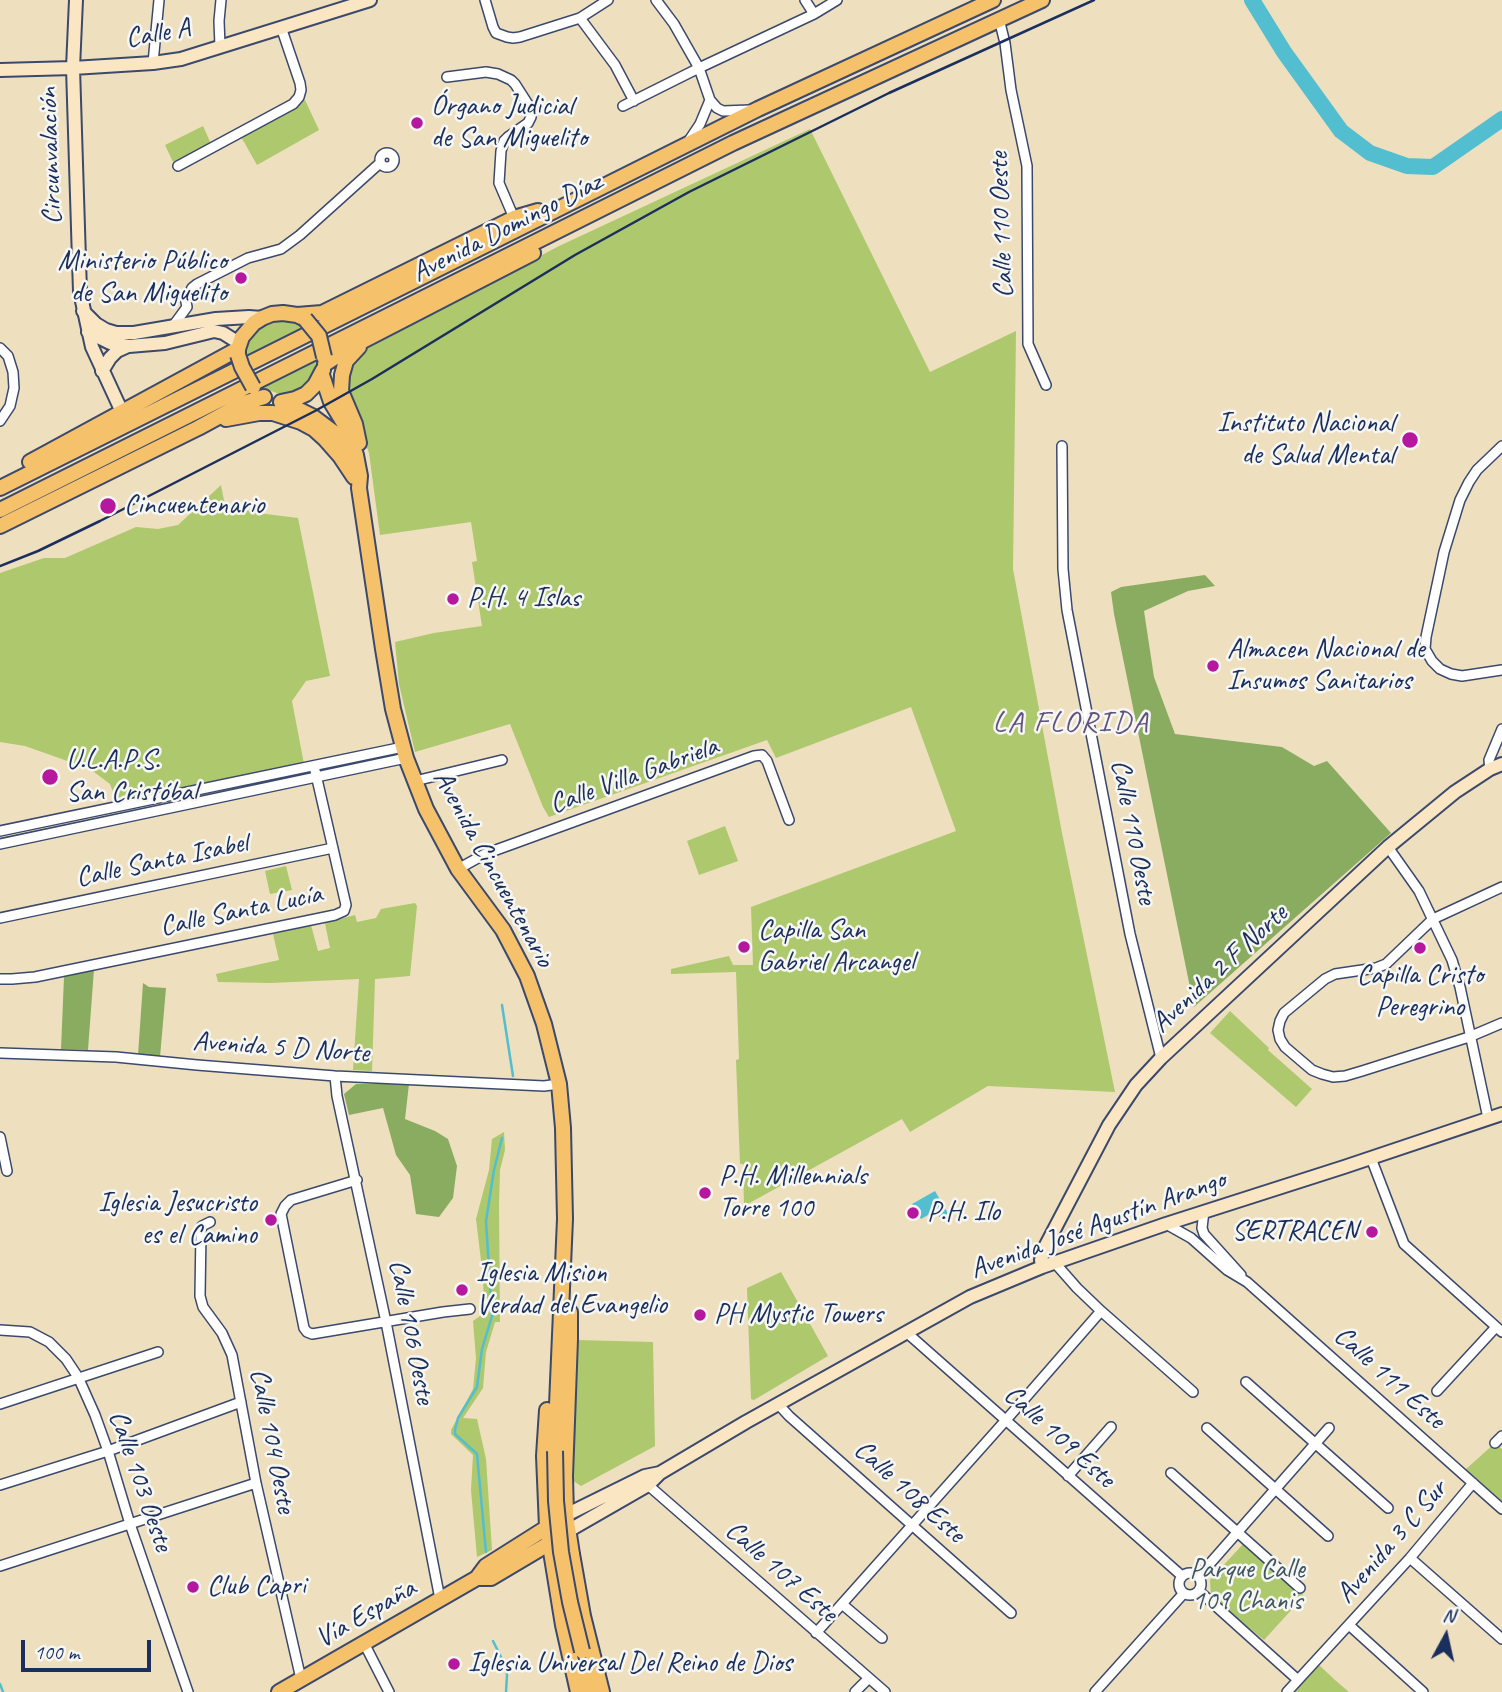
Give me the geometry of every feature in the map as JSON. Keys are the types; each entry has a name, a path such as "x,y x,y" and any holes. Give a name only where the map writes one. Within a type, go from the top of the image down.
{"main road":[{"name":"Circunvalación","path":"76,0 73,68 80,292 92,347 122,412"},
{"name":"Calle A","path":"0,70 73,68 181,59 370,0"},
{"name":"Avenida Domingo Díaz","path":"0,488 758,109 993,0"},
{"name":"Avenida Domingo Díaz","path":"0,510 733,143 1042,0"},
{"path":"324,365 349,348 580,228 623,197"},
{"path":"0,479 238,349 247,330 262,318 283,313 301,317 323,313 514,218 573,201"},
{"path":"83,311 96,324 117,333 208,326 223,333 238,349 242,368 258,392 283,402 306,394 316,385 324,365 319,336 301,317"},
{"path":"88,332 110,343 129,346 165,343 208,326 249,317 262,318"},
{"path":"208,326 223,343 220,359"},
{"path":"358,480 359,439 341,391 342,375 346,361 371,338"},
{"path":"102,371 117,351 129,346"},
{"name":"Avenida Cincuentenario","path":"324,365 331,402 352,442 393,709 405,752 426,809 458,869 503,930 527,976 544,1024 559,1084 565,1179 555,1451 556,1501 570,1602 592,1692"},
{"path":"0,526 198,428 244,403 258,392"},
{"name":"Avenida Cincuentenario","path":"283,402 312,416 336,434 346,450 358,480"},
{"path":"198,428 254,413 287,416 314,429 326,439 358,480"},
{"name":"Avenida 2 F Norte","path":"1048,1265 1041,1260 1044,1249 1109,1125 1136,1085 1161,1058 1388,847 1438,805 1496,766"},
{"name":"Avenida José Agustín Arango","path":"568,1531 778,1404 970,1297 1048,1265 1166,1224 1502,1114"},
{"path":"563,1259 569,1285 570,1339 566,1515 583,1616 602,1692"},
{"path":"563,1259 555,1285 544,1456 545,1504 555,1574 578,1692"},
{"name":"Avenida José Agustín Arango","path":"566,1515 645,1476 660,1473"},
{"name":"Vía España","path":"279,1692 477,1578 486,1566 566,1515"},
{"name":"Vía España","path":"477,1578 491,1578 568,1531"},
{"path":"515,1563 540,1563 555,1574"}],"street":[{"path":"153,63 159,0"},
{"path":"220,46 222,0"},
{"path":"485,0 496,33 507,37 520,37 580,18 608,0"},
{"path":"656,0 674,24 699,68 710,100 717,108 723,111 758,109"},
{"path":"805,0 814,14"},
{"path":"623,106 814,14 836,0"},
{"path":"580,18 615,65 634,101"},
{"name":"Calle 110 Oeste","path":"999,19 1027,166 1028,344 1046,385"},
{"path":"178,166 293,104 299,97 300,83 281,27"},
{"path":"447,77 486,72 506,78 515,85 531,109 530,120 504,141 501,151 499,183 514,218"},
{"path":"685,145 700,124 710,100"},
{"path":"173,327 187,307 186,302 192,288 197,284 248,258 282,249 380,163"},
{"path":"187,307 208,326"},
{"path":"0,348 8,356 14,388 10,406 0,421"},
{"name":"Calle 110 Oeste","path":"1062,446 1063,569 1067,610 1130,934 1161,1058"},
{"path":"1502,446 1476,470 1460,500 1438,578 1425,649 1440,669 1451,674 1462,676 1502,670"},
{"path":"1496,766 1489,760 1502,729"},
{"path":"0,831 314,766 405,752"},
{"path":"0,844 317,777 405,752"},
{"name":"Calle Villa Gabriela","path":"458,869 485,854 754,756 762,755 767,761 789,820"},
{"path":"415,781 502,760"},
{"name":"Calle Santa Lucía","path":"0,979 34,976 345,911 346,905 314,766"},
{"path":"1388,847 1419,891 1452,960 1488,1118"},
{"name":"Calle Santa Isabel","path":"0,918 333,848"},
{"path":"1502,887 1433,919 1386,964 1335,974 1325,979 1284,1013 1278,1030 1285,1047 1312,1070 1322,1074 1345,1076 1502,1024"},
{"name":"Avenida 5 D Norte","path":"0,1054 116,1057 335,1076 544,1086 559,1084"},
{"name":"Calle 106 Oeste","path":"335,1076 440,1599"},
{"path":"0,1137 7,1171"},
{"path":"1371,1158 1404,1244 1499,1330 1437,1391"},
{"path":"357,1180 291,1200 281,1214 307,1332 312,1334 470,1309"},
{"name":"Calle 111 Este","path":"1204,1211 1204,1234 1247,1282 1502,1509"},
{"name":"Calle 104 Oeste","path":"210,1222 202,1226 201,1231 200,1296 203,1307 228,1342 232,1355 256,1482 301,1679"},
{"name":"Calle 111 Este","path":"1166,1224 1191,1238 1227,1270 1247,1282"},
{"path":"1048,1265 1193,1392"},
{"path":"816,1633 1101,1311"},
{"name":"Calle 103 Oeste","path":"0,1330 30,1332 49,1342 66,1359 78,1377 108,1451 130,1524 188,1692"},
{"name":"Calle 109 Este","path":"906,1332 1182,1576"},
{"path":"0,1404 158,1352"},
{"path":"1246,1382 1388,1508"},
{"path":"0,1485 108,1451 241,1402"},
{"name":"Calle 108 Este","path":"778,1404 1011,1613"},
{"path":"1068,1476 1111,1427"},
{"path":"1199,1576 1329,1427"},
{"path":"1207,1428 1328,1536"},
{"path":"1171,1473 1300,1588"},
{"path":"0,1566 256,1482"},
{"name":"Avenida 3 C Sur","path":"1287,1692 1410,1558 1473,1483"},
{"name":"Calle 107 Este","path":"648,1485 885,1692"},
{"path":"1410,1558 1502,1639"},
{"path":"1188,1573 1199,1576 1202,1584 1199,1591 1190,1595 1179,1587 1182,1576 1188,1573"},
{"path":"1199,1591 1298,1680"},
{"path":"1095,1692 1184,1593"},
{"path":"842,1604 882,1639"},
{"path":"1349,1625 1423,1692"},
{"path":"364,1643 389,1692"},
{"path":"855,1692 869,1678"}],"green space":[{"path":"305,100 319,130 257,165 240,135"},
{"path":"203,126 211,144 173,162 165,145"},
{"path":"810,129 930,372 1016,331 1013,569 1062,833 1115,1092 988,1086 910,1132 902,1119 744,1206 736,1060 739,1059 736,972 671,974 671,969 729,956 733,965 753,965 751,907 956,831 911,707 776,758 767,740 549,817 510,724 415,752 399,684 395,642 482,626 472,562 477,561 471,522 380,535 369,453 347,398 345,375 352,357 557,247"},
{"path":"282,320 298,324 302,330 246,356 247,345 258,329 267,323"},
{"path":"317,359 313,374 301,388 279,394 262,387"},
{"path":"221,485 225,506 298,518 330,676 306,681 292,701 304,764 117,803 110,784 90,769 25,746 0,742 0,573 44,558 65,558 136,527 158,529 178,525"},
{"path":"1205,575 1215,586 1188,591 1144,611 1154,677 1175,734 1282,747 1314,766 1327,761 1391,833 1194,1007 1111,592 1121,587"},
{"path":"725,826 738,861 699,875 687,841"},
{"path":"286,866 292,890 270,894 265,871"},
{"path":"415,903 417,906 410,976 375,979 372,1071 353,1070 359,979 271,983 218,982 216,974 279,960 273,934 311,925 318,951 330,948 325,923 355,915 357,922 376,918 381,909"},
{"path":"94,969 88,1050 61,1049 64,977"},
{"path":"143,983 149,987 166,988 160,1057 138,1055"},
{"path":"1230,1011 1312,1089 1296,1107 1210,1033"},
{"path":"356,1084 409,1084 405,1119 448,1139 457,1166 453,1198 439,1217 416,1214 410,1175 396,1155 383,1108 349,1115 344,1094"},
{"path":"504,1132 505,1150 500,1170 499,1204 500,1322 495,1322 486,1352 483,1388 463,1418 477,1419 486,1459 492,1550 477,1557 471,1490 473,1455 451,1434 451,1430 473,1389 476,1358 473,1321 484,1313 476,1219 489,1170 492,1139"},
{"path":"781,1272 828,1356 754,1400 751,1399 747,1288"},
{"path":"577,1340 653,1342 655,1446 581,1486 572,1480 572,1410 575,1407"},
{"path":"1495,1443 1502,1449 1502,1504 1465,1470"},
{"name":"Parque Calle 109 Chanis","path":"1244,1543 1304,1596 1264,1640 1211,1597 1210,1580"},
{"path":"1319,1665 1335,1680 1349,1692 1295,1692"}],"water":[{"path":"935,1191 949,1215 941,1219 935,1211 921,1219 912,1204"}],"waterway":[{"path":"1252,0 1284,52 1341,131 1370,153 1407,166 1433,167 1502,119"},
{"path":"502,1005 513,1076"},
{"path":"486,1552 477,1454 455,1434 455,1430 458,1418 477,1387 482,1349 492,1316 486,1221 502,1138"},
{"path":"493,1641 505,1665 506,1692"},
{"path":"0,1684 3,1692"}],"railway":[{"path":"0,566 100,521 315,411 575,255 689,192 889,93 1094,0"}],"place":[{"name":"Órgano Judicial de San Miguelito","path":"417,123"},
{"name":"Ministerio Público de San Miguelito","path":"241,278"},
{"name":"Instituto Nacional de Salud Mental","path":"1410,440"},
{"name":"Cincuentenario","path":"108,506"},
{"name":"P.H. 4 Islas","path":"453,599"},
{"name":"Almacen Nacional de Insumos Sanitarios","path":"1213,666"},
{"name":"U.L.A.P.S. San Cristóbal","path":"50,777"},
{"name":"Capilla San Gabriel Arcangel","path":"744,947"},
{"name":"Capilla Cristo Peregrino","path":"1420,948"},
{"name":"P.H. Millennials Torre 100","path":"705,1193"},
{"name":"P.H. Ilo","path":"913,1213"},
{"name":"Iglesia Jesucristo es el Camino","path":"271,1220"},
{"name":"SERTRACEN","path":"1372,1232"},
{"name":"Iglesia Mision Verdad del Evangelio","path":"462,1290"},
{"name":"PH Mystic Towers","path":"700,1315"},
{"name":"Club Capri","path":"193,1587"},
{"name":"Iglesia Universal Del Reino de Dios","path":"454,1664"}],"district":[{"name":"LA FLORIDA","path":"1071,723"}]}
